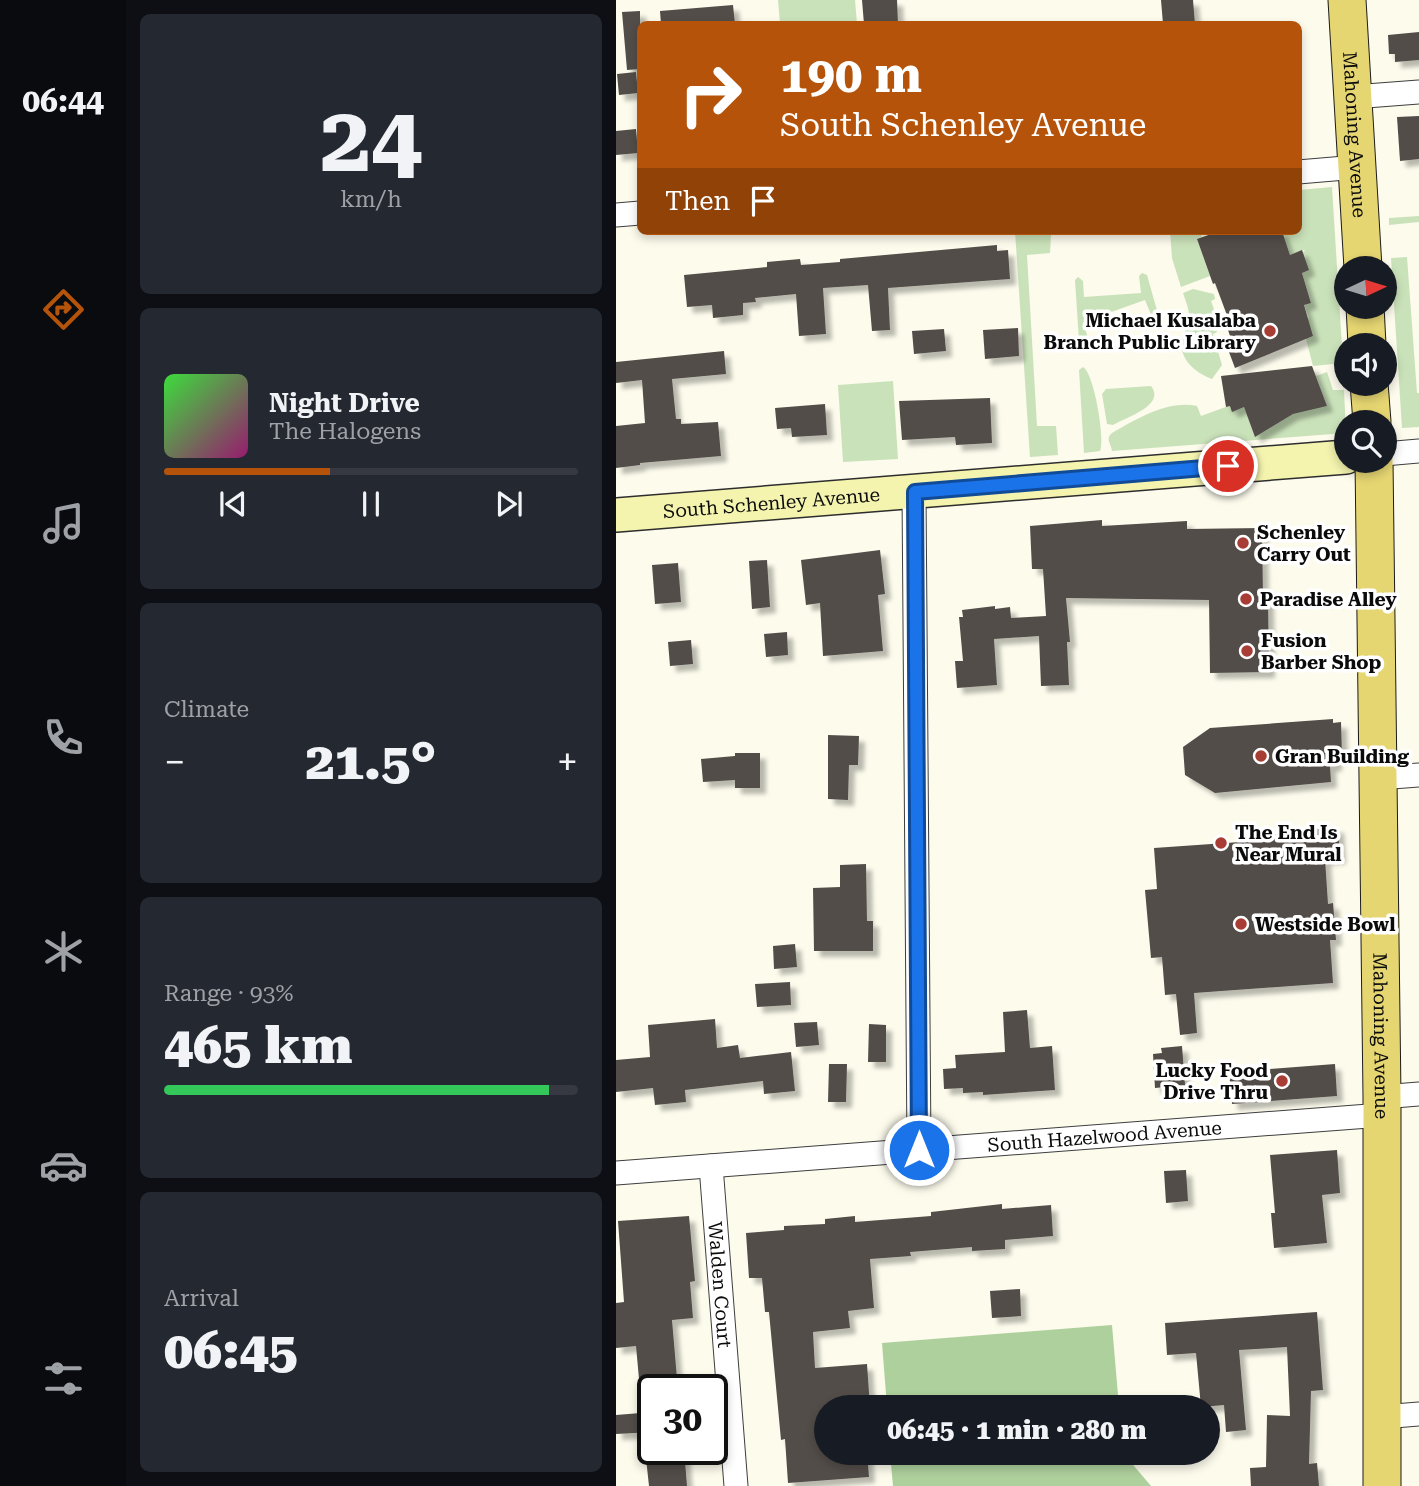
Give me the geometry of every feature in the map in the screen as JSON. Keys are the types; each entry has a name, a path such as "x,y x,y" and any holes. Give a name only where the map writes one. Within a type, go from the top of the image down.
{"main road":[{"name":"Mahoning Avenue","path":"1347,0 1362,256"},
{"name":"Mahoning Avenue","path":"1374,473 1382,1106 1382,1486"}],"street":[{"path":"1353,97 1419,92"},
{"path":"1302,172 1357,167"},
{"path":"616,215 637,213"},
{"path":"1397,453 1419,451"},
{"name":"South Schenley Avenue","path":"616,515 1334,458"},
{"path":"915,492 919,1150"},
{"path":"1379,778 1419,775"},
{"name":"South Hazelwood Avenue","path":"616,1173 919,1150 1382,1106 1419,1094"},
{"name":"Walden Court","path":"711,1166 736,1486"},
{"path":"1382,1417 1419,1414"}],"green space":[{"path":"778,0 855,0 857,21 780,21"},
{"path":"1332,187 1336,256 1334,256 1334,319 1340,319 1341,333 1334,333 1334,364 1313,366 1306,339 1309,318 1304,305 1311,302 1302,273 1302,252 1305,251 1290,255 1283,235 1302,235 1302,190"},
{"path":"1419,216 1419,222 1389,225 1389,218"},
{"path":"1015,235 1051,235 1050,253 1027,255 1037,426 1056,426 1058,455 1030,457"},
{"path":"1170,235 1201,235 1197,239 1210,276 1181,287 1172,258"},
{"path":"1407,257 1419,393 1419,427 1402,428 1395,319 1397,258"},
{"path":"1142,273 1147,275 1158,314 1152,317 1145,300 1083,322 1087,335 1084,342 1079,341 1075,280 1078,277 1083,281 1084,297 1141,293 1139,276"},
{"path":"1193,289 1214,294 1215,299 1211,301 1216,315 1212,317 1217,332 1213,334 1222,365 1212,379 1199,373 1188,363 1182,351 1189,317 1183,293"},
{"path":"1083,367 1095,393 1101,444 1100,451 1084,453 1079,370"},
{"path":"1327,372 1334,396 1344,396 1345,410 1334,410 1334,434 1112,451 1109,439 1112,433 1153,412 1175,406 1197,406 1201,416 1242,401 1255,436 1297,411 1327,406 1316,376"},
{"path":"893,381 898,459 843,462 838,385"},
{"path":"1151,386 1154,393 1149,405 1113,425 1107,424 1102,394 1106,389"},
{"path":"1112,1325 1118,1395 886,1395 882,1343"},
{"path":"891,1465 1133,1465 1151,1486 893,1486"}],"building":[{"path":"862,0 897,0 898,21 864,21"},
{"path":"1161,0 1193,0 1195,21 1163,21"},
{"path":"733,5 735,21 661,21 660,11"},
{"path":"640,11 640,21 637,21 637,69 627,70 622,12"},
{"path":"1419,32 1419,60 1395,62 1395,54 1389,54 1388,35"},
{"path":"636,72 637,93 619,95 617,74"},
{"path":"1419,116 1419,159 1400,161 1397,117"},
{"path":"636,129 637,153 616,155 616,131"},
{"name":"Michael Kusalaba Branch Public Library","path":"1208,235 1283,235 1290,255 1302,250 1309,270 1302,273 1311,303 1304,305 1313,336 1235,368 1226,344 1232,342 1227,327 1231,326 1197,239"},
{"path":"997,245 997,251 1008,250 1010,279 888,288 890,330 872,331 868,285 823,288 826,334 799,336 796,294 755,298 756,302 743,303 743,315 713,318 712,305 687,307 684,275 767,267 767,262 800,259 801,265"},
{"path":"1018,328 1019,356 985,359 983,330"},
{"path":"944,329 946,351 914,354 912,331"},
{"path":"724,351 726,374 672,379 676,419 681,419 681,424 718,422 721,456 640,463 616,468 616,426 645,423 642,380 616,383 616,362"},
{"path":"1312,366 1327,406 1293,414 1255,437 1244,407 1232,412 1230,406 1226,407 1221,376"},
{"path":"990,398 992,443 956,445 955,437 902,440 899,401"},
{"path":"825,404 827,435 792,437 791,428 777,429 775,408"},
{"path":"1102,520 1102,526 1187,521 1187,529 1262,528 1263,597 1268,597 1269,672 1210,673 1209,600 1066,598 1070,642 1067,642 1069,685 1041,686 1039,636 994,639 997,685 957,688 955,661 963,661 959,617 963,617 962,610 1010,607 1011,618 1046,616 1043,569 1032,569 1030,526"},
{"path":"880,550 885,594 878,595 883,651 823,656 820,603 806,605 801,560"},
{"path":"767,560 770,607 752,609 749,561"},
{"path":"678,563 681,602 655,604 652,565"},
{"path":"787,632 788,655 766,657 764,634"},
{"path":"691,640 693,664 670,666 668,642"},
{"name":"Gran Building","path":"1333,719 1333,723 1341,722 1342,756 1336,756 1336,765 1330,766 1331,782 1215,793 1185,775 1183,747 1210,728"},
{"path":"828,735 859,736 858,765 849,765 848,800 828,799"},
{"path":"735,753 760,753 760,788 735,788 735,780 703,782 701,759 735,756"},
{"name":"Westside Bowl","path":"1338,827 1340,858 1325,859 1328,904 1333,903 1336,940 1330,940 1333,983 1194,993 1197,1033 1180,1035 1176,994 1165,995 1162,957 1151,958 1145,890 1157,889 1154,848 1269,840 1269,835"},
{"path":"866,864 867,921 873,921 873,951 814,951 813,888 840,887 840,865"},
{"path":"795,944 797,967 774,969 773,946"},
{"path":"790,982 791,1005 757,1007 755,984"},
{"path":"1027,1010 1030,1048 1052,1046 1055,1090 983,1095 983,1092 963,1093 963,1088 944,1089 943,1069 956,1068 955,1055 1005,1052 1003,1012"},
{"path":"715,1019 717,1048 738,1045 740,1058 791,1052 795,1091 764,1094 763,1081 685,1090 686,1102 655,1105 653,1088 616,1092 616,1060 650,1057 648,1025"},
{"path":"817,1022 819,1045 796,1047 794,1023"},
{"path":"869,1024 886,1025 886,1062 868,1062"},
{"path":"1182,1046 1185,1085 1155,1088 1153,1054 1162,1053 1161,1048"},
{"path":"829,1064 847,1064 846,1102 828,1102"},
{"name":"Lucky Food Drive Thru","path":"1335,1064 1337,1096 1232,1104 1229,1072"},
{"path":"1337,1150 1340,1193 1322,1195 1327,1243 1274,1248 1271,1213 1275,1213 1270,1155"},
{"path":"1186,1170 1188,1201 1166,1203 1164,1171"},
{"path":"1002,1204 1002,1209 1051,1205 1053,1236 1005,1240 1005,1249 972,1251 972,1247 910,1252 911,1256 870,1259 874,1308 848,1311 850,1328 813,1332 815,1368 867,1364 869,1395 814,1395 814,1465 868,1465 869,1477 788,1483 785,1439 781,1440 769,1312 765,1312 762,1278 749,1278 746,1233 784,1230 784,1226 825,1224 825,1219 855,1216 855,1222 931,1216 931,1212"},
{"path":"689,1216 695,1281 690,1282 693,1318 672,1320 677,1374 639,1374 636,1346 616,1348 616,1303 624,1302 618,1221"},
{"path":"1020,1289 1021,1316 992,1318 990,1291"},
{"path":"1317,1312 1323,1390 1311,1391 1309,1464 1317,1463 1319,1486 1251,1486 1250,1468 1266,1467 1267,1415 1290,1416 1287,1347 1239,1350 1246,1430 1226,1432 1224,1405 1220,1405 1220,1395 1200,1395 1196,1353 1167,1355 1165,1323"},
{"path":"637,1413 637,1433 616,1434 616,1415"},
{"path":"647,1465 685,1465 687,1486 649,1486"}],"place":[{"name":"Michael Kusalaba Branch Public Library","path":"1270,331"},
{"name":"Schenley Carry Out","path":"1243,543"},
{"name":"Paradise Alley","path":"1246,599"},
{"name":"Fusion Barber Shop","path":"1247,651"},
{"name":"Gran Building","path":"1261,756"},
{"name":"The End Is Near Mural","path":"1221,843"},
{"name":"Westside Bowl","path":"1241,924"},
{"name":"Lucky Food Drive Thru","path":"1282,1081"}],"route":[{"path":"919,1150 915,492 1228,466"}]}
